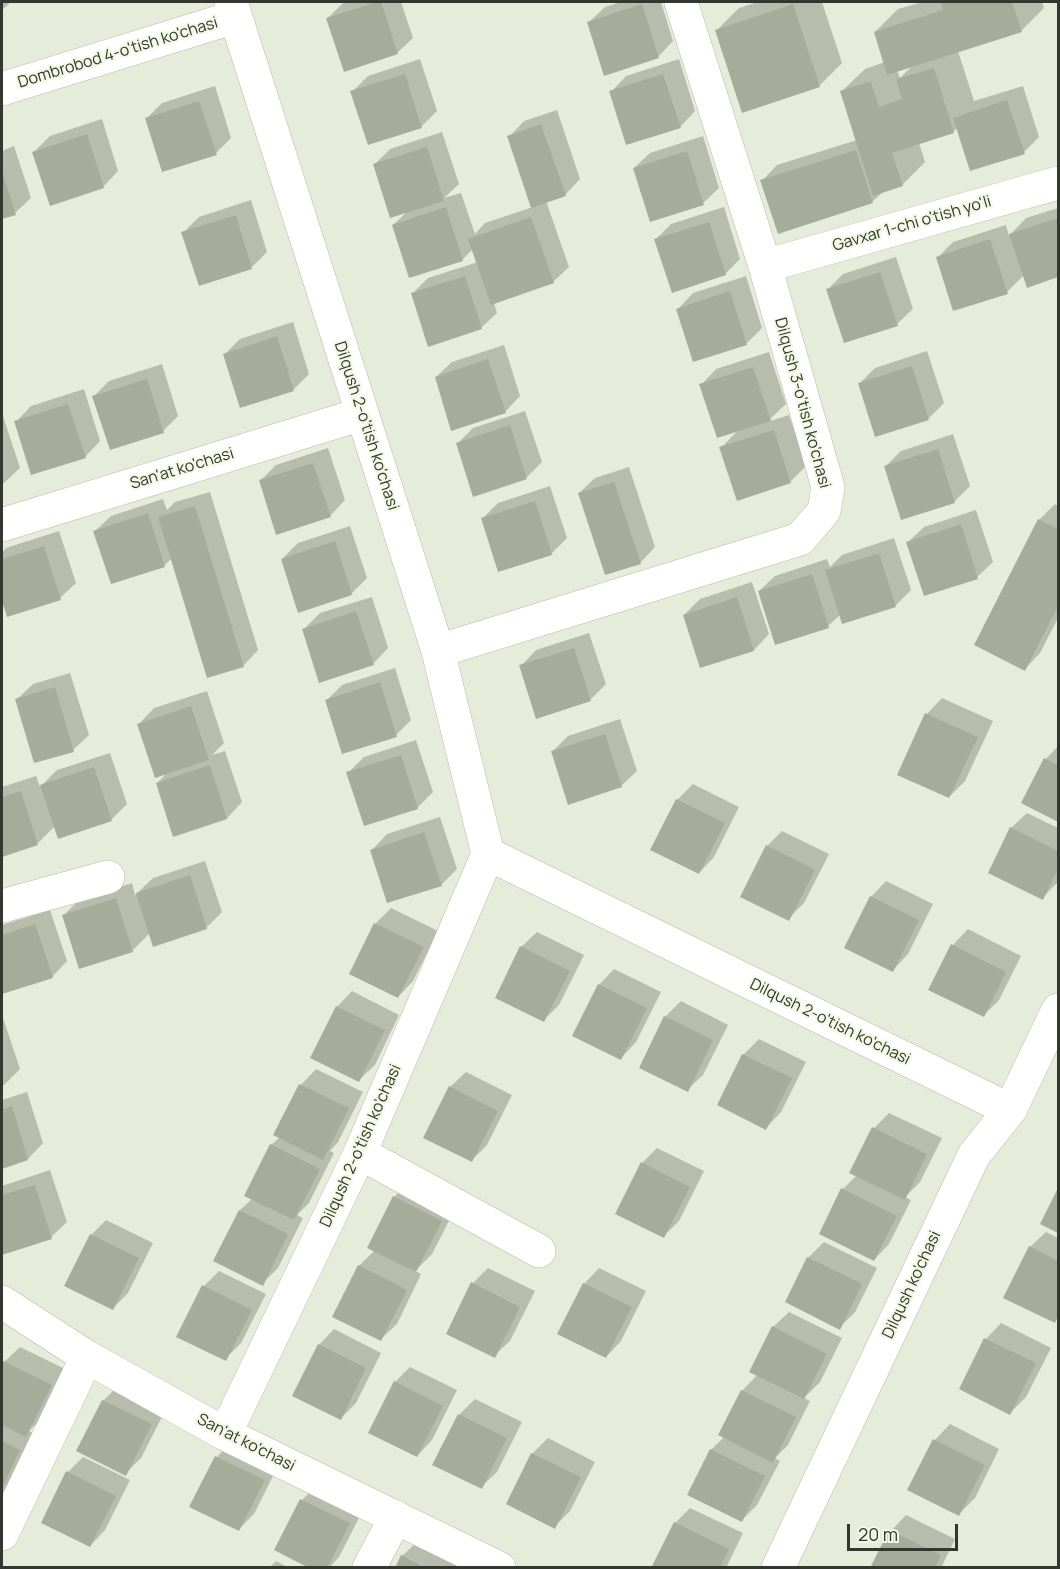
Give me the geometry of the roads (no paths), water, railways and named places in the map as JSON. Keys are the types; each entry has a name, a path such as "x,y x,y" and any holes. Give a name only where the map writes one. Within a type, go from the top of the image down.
{"street":[{"name":"Dilqush 3-o'tish ko'chasi","path":"438,651 800,539 824,511 828,487 765,266 681,2"},
{"name":"Dombrobod 4-o'tish ko'chasi","path":"2,89 233,9"},
{"name":"Dilqush 2-o'tish ko'chasi","path":"225,1434 360,1153 488,854 438,651 233,9"},
{"name":"Gavxar 1-chi o'tish yo'li","path":"765,266 1059,183"},
{"name":"San'at ko'chasi","path":"2,525 362,414"},
{"name":"Dilqush 2-o'tish ko'chasi","path":"488,854 1011,1110"},
{"path":"2,906 108,877"},
{"name":"Dilqush ko'chasi","path":"778,1568 974,1155 1011,1110 1059,1010"},
{"path":"360,1153 539,1251"},
{"name":"San'at ko'chasi","path":"2,1302 87,1357 225,1434 499,1568"},
{"path":"2,1534 87,1357"},
{"path":"369,1568 396,1517"}]}
